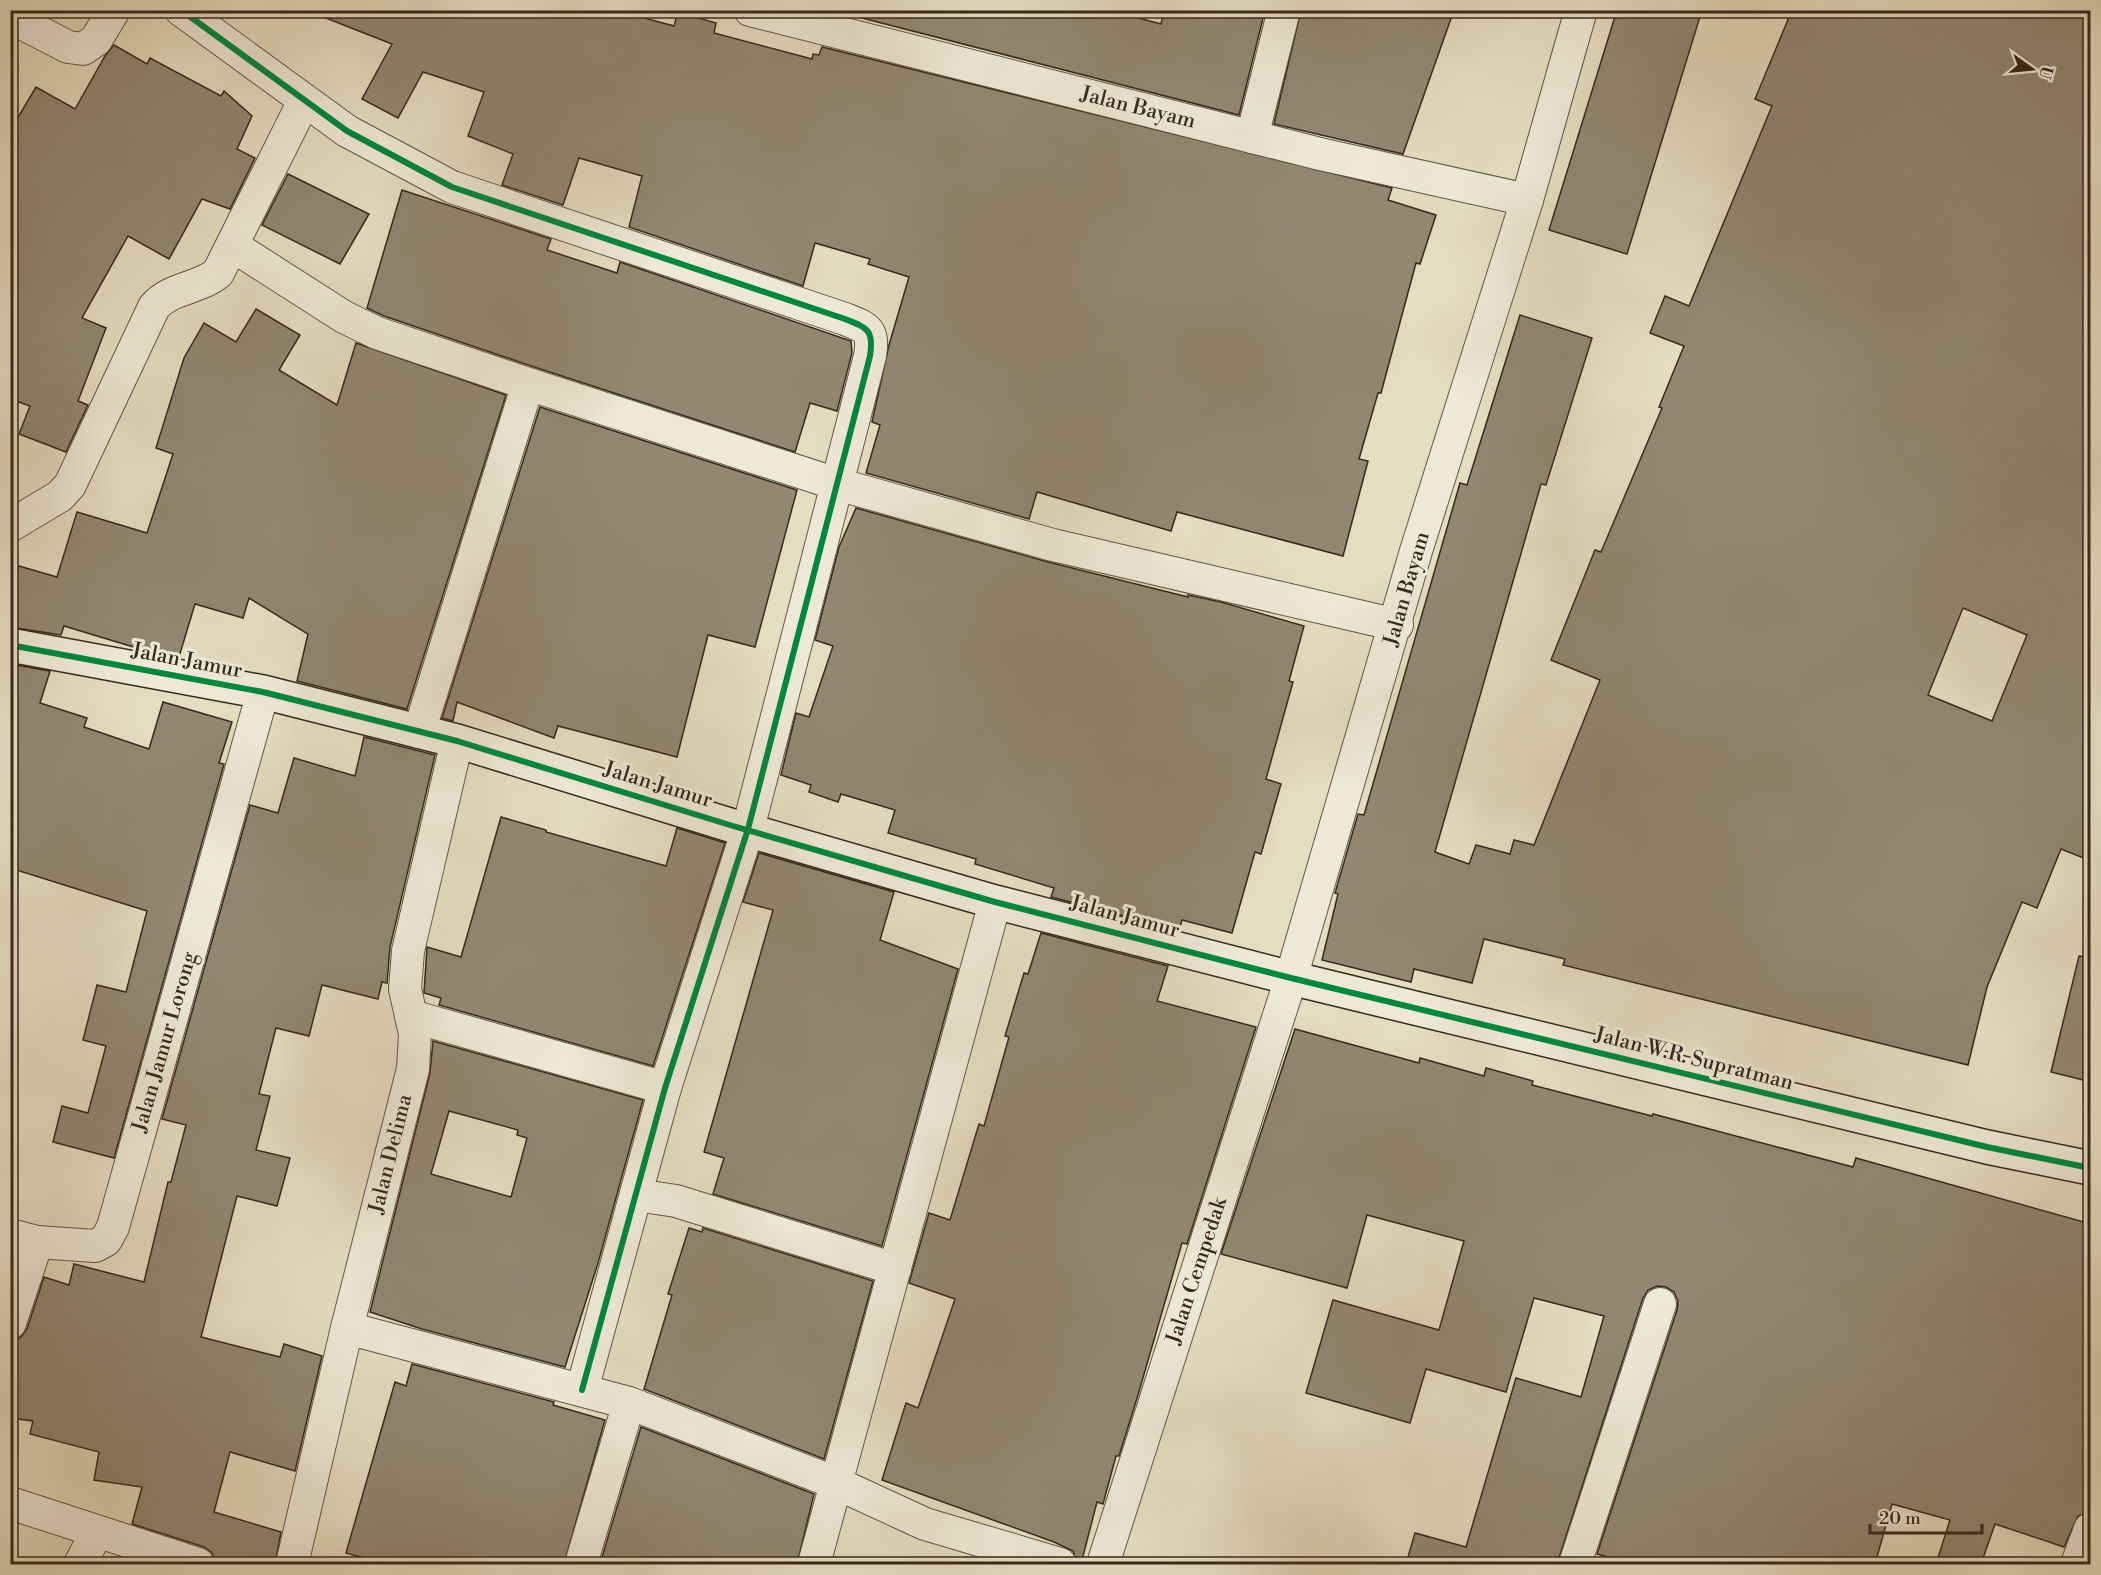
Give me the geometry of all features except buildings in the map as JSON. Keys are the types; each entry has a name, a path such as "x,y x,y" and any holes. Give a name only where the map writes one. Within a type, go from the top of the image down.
{"street":[{"path":"10,17 68,47 83,49 96,40 114,10"},
{"path":"181,10 346,131 452,187 865,327 872,342 748,829 665,1088 582,1390"},
{"name":"Jalan Bayam","path":"750,10 1252,137 1527,200"},
{"path":"1252,137 1284,10"},
{"name":"Jalan Bayam","path":"1291,978 1397,625 1423,529 1527,200 1581,10"},
{"path":"10,526 60,496 70,484 154,307 161,298 211,280 218,273 304,101"},
{"path":"233,246 344,317 377,333 528,384 837,484 1053,545 1397,625"},
{"path":"419,732 528,384"},
{"name":"Jalan Jamur","path":"10,645 263,692 457,741 995,902 1291,978"},
{"name":"Jalan Jamur Lorong","path":"10,1323 23,1239 95,1246 106,1240 113,1227 263,692"},
{"name":"Jalan Delima","path":"292,1564 413,1069 416,1047 405,989 408,951 457,741"},
{"path":"814,1564 995,902"},
{"name":"Jalan W.R. Supratman","path":"1291,978 1987,1147 2091,1168"},
{"name":"Jalan Cempedak","path":"1103,1564 1291,978"},
{"path":"411,1016 665,1088"},
{"path":"636,1195 676,1202 895,1269"},
{"path":"1575,1564 1660,1304"},
{"path":"348,1328 629,1403 836,1483 925,1524 1060,1564"},
{"path":"581,1564 629,1403"},
{"path":"10,1503 198,1564"},
{"path":"2077,1564 2091,1529"},
{"path":"80,1564 97,1532"}],"cycle path":[{"path":"181,10 347,131 452,187 845,319 864,328 870,335 870,356 748,829 665,1088 582,1390"},
{"path":"10,645 263,692 457,741 733,826 995,902 1291,978 1987,1147 2090,1168"}]}
